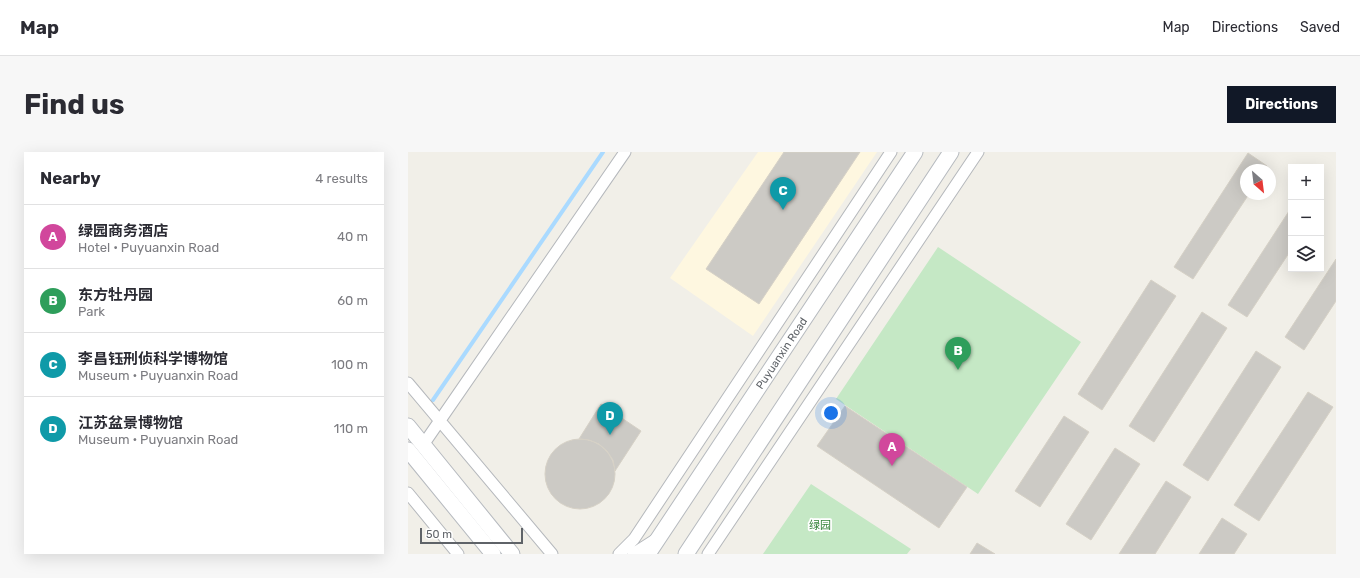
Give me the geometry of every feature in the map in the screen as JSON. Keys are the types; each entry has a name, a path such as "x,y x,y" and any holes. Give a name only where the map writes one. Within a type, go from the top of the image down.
{"street":[{"path":"423,445 625,152"},
{"path":"619,554 634,539 891,152"},
{"name":"Puyuanxin Road","path":"648,554 915,152"},
{"path":"686,554 952,152"},
{"path":"708,554 978,152"},
{"path":"408,383 552,554"},
{"path":"408,426 512,554"},
{"path":"408,450 493,554"},
{"path":"408,493 458,554"},
{"path":"476,534 484,554"},
{"path":"633,554 659,538"}],"shaded area":[{"path":"758,152 877,152 753,336 670,278"}],"green space":[{"path":"938,247 1081,342 978,494 836,399"},
{"name":"绿园","path":"811,484 911,549 907,554 763,554"}],"building":[{"path":"784,152 860,152 759,304 706,269"},
{"path":"1248,153 1264,164 1241,164"},
{"path":"1240,165 1240,200 1245,200 1193,279 1174,267"},
{"path":"1288,213 1288,255 1247,317 1228,305"},
{"path":"1336,259 1336,301 1304,350 1285,337"},
{"path":"1151,280 1176,296 1102,410 1078,394"},
{"path":"1202,312 1227,328 1154,442 1129,426"},
{"path":"1256,351 1281,367 1208,481 1183,465"},
{"path":"1308,392 1333,407 1259,521 1234,505"},
{"path":"601,404 641,431 615,471 613,460 607,451 599,444 589,440 579,439"},
{"path":"845,406 967,487 939,528 817,446"},
{"path":"1064,416 1089,432 1040,507 1015,491"},
{"path":"580,439 593,442 605,449 612,461 615,474 612,487 605,499 593,506 580,509 567,506 555,499 548,487 545,474 548,461 555,449 567,442"},
{"path":"1115,448 1140,464 1091,540 1066,524"},
{"path":"1166,481 1191,497 1155,554 1119,554"},
{"path":"1222,518 1247,534 1234,554 1199,554"},
{"path":"977,543 995,554 970,554"}],"waterway":[{"path":"433,400 603,152"}],"place":[{"name":"李昌钰刑侦科学博物馆","path":"783,210"},
{"name":"东方牡丹园","path":"958,370"},
{"name":"江苏盆景博物馆","path":"610,435"},
{"name":"绿园商务酒店","path":"892,466"}]}
